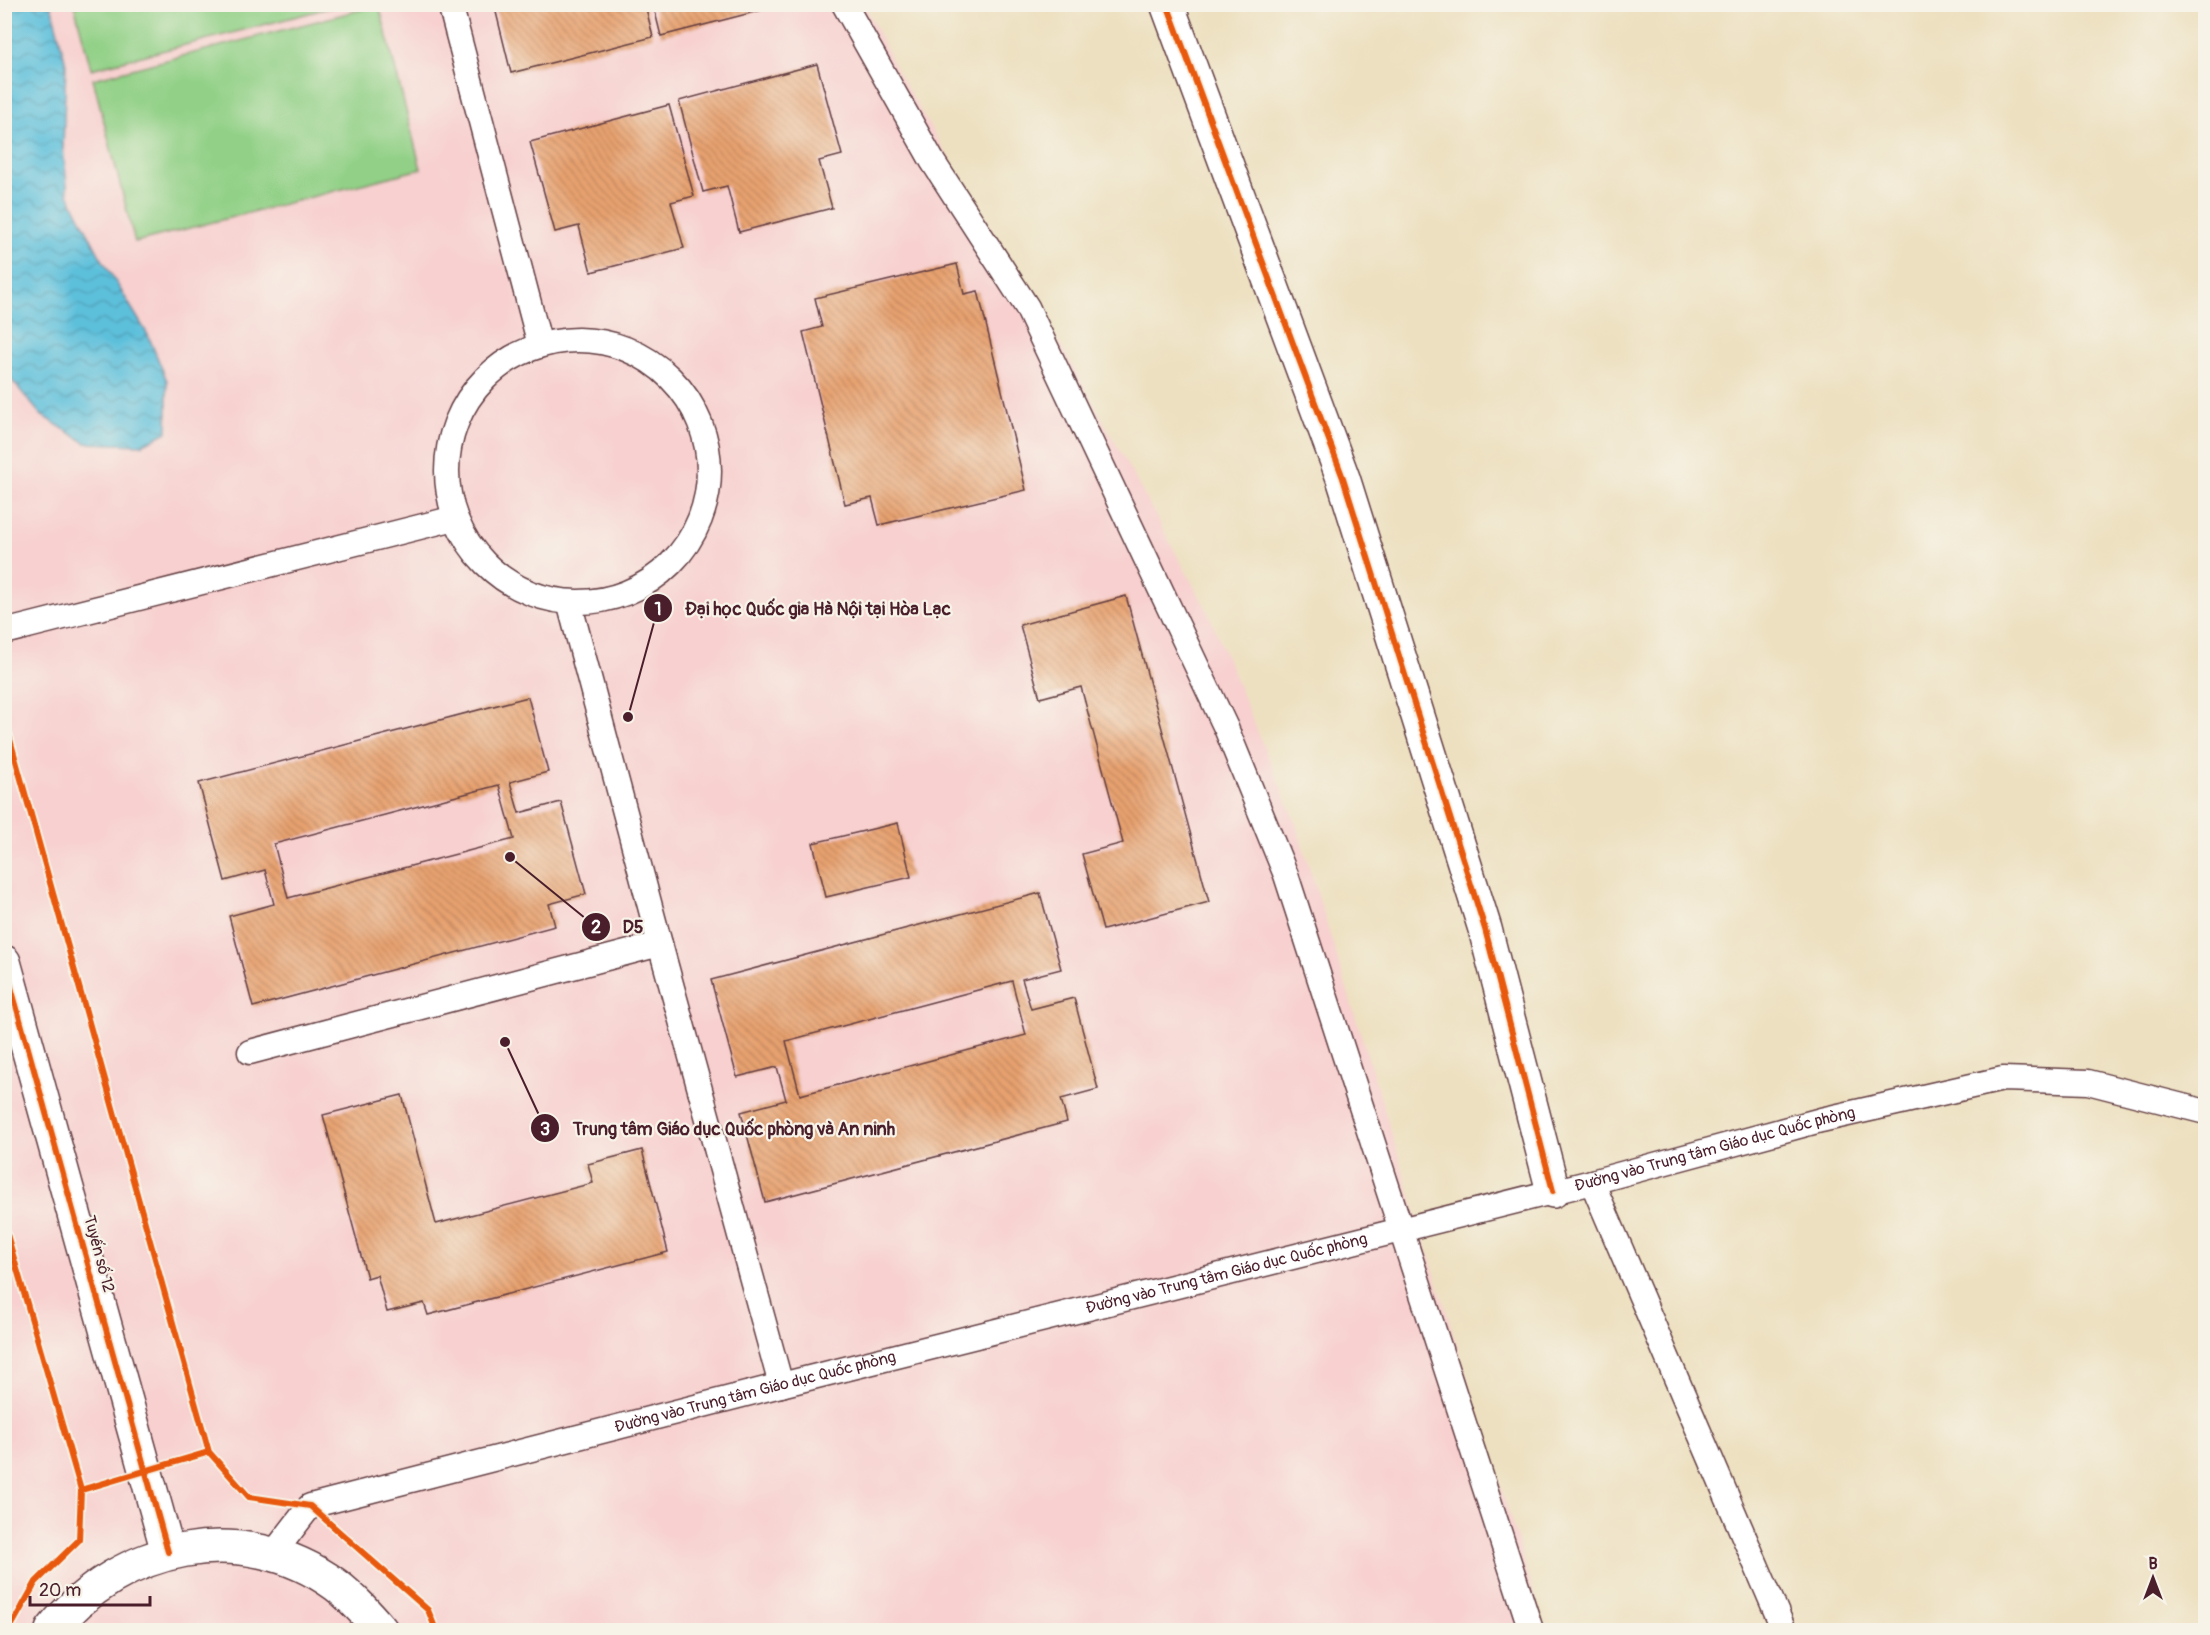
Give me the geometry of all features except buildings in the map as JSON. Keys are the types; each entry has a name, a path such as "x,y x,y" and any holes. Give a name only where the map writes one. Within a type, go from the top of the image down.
{"street":[{"path":"1167,4 1343,477 1485,929 1553,1191"},
{"name":"Tuyến số 12","path":"4,962 168,1552"},
{"path":"52,1630 76,1603 103,1581 135,1564 168,1552 203,1547 238,1548 273,1554 306,1567 336,1585 362,1608 381,1630"}],"lane":[{"path":"450,4 540,345"},
{"path":"844,4 933,162 1027,306 1226,728 1286,875 1531,1630"},
{"path":"582,340 623,347 660,367 688,398 705,436 711,477 702,518 681,554 650,582 611,598 569,602 533,594 500,577 473,551 455,518 446,484 448,447 460,413 480,384 507,361 540,345 582,340"},
{"path":"4,632 455,518"},
{"path":"569,602 781,1385"},
{"path":"250,1052 660,944"},
{"name":"Đường vào Trung tâm Giáo dục Quốc phòng","path":"273,1554 310,1506 781,1385 1592,1182 1821,1120 2003,1079 2088,1082 2205,1112"},
{"path":"1592,1182 1784,1630"}],"shaded area":[{"path":"5,5 865,5 896,69 1084,385 1207,610 1296,824 1545,1630 5,1630"}],"green space":[{"path":"74,4 341,4 341,5 91,69"},
{"path":"379,5 421,169 135,242 93,79"}],"water":[{"path":"4,5 51,5 66,64 63,148 68,194 100,256 148,335 167,381 167,432 142,445 86,443 41,415 5,372"}],"cycle path":[{"path":"1167,4 1343,478 1485,929 1553,1191"},
{"path":"4,718 209,1452 249,1497 310,1506 428,1610 436,1630"},
{"path":"4,962 168,1552"},
{"path":"4,1224 81,1490 79,1540 36,1582 9,1630"},
{"path":"81,1490 209,1452"}],"place":[{"name":"Đại học Quốc gia Hà Nội tại Hòa Lạc","path":"628,717"},
{"name":"D5","path":"510,857"},
{"name":"Trung tâm Giáo dục Quốc phòng và An ninh","path":"505,1042"}]}
